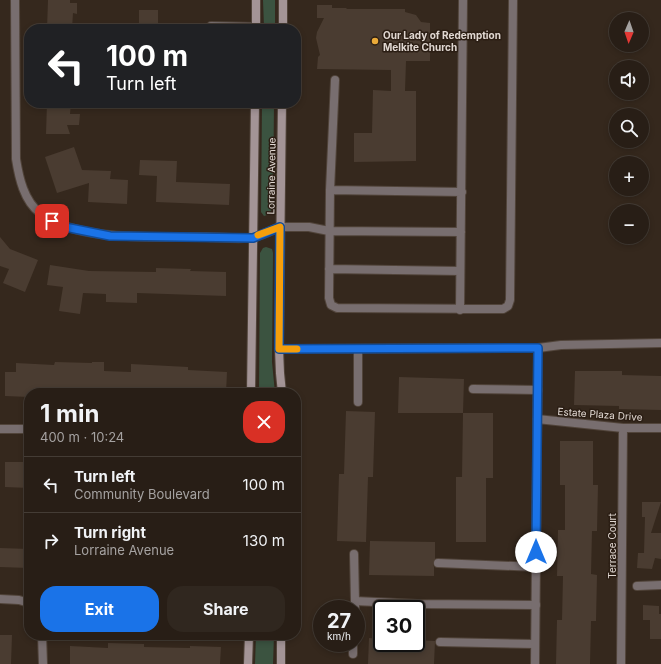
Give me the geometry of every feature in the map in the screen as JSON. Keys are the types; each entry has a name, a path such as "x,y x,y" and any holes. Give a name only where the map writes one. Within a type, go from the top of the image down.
{"street":[{"path":"15,0 16,158 18,172 23,189 30,203 39,213 52,221 65,227 110,236 253,238 280,227 309,227 329,231 461,232"},
{"path":"256,0 257,24"},
{"path":"283,0 283,24"},
{"path":"460,310 463,0"},
{"path":"335,80 329,231 329,298 331,305 337,308 460,310 503,309 508,306 510,300 513,0"},
{"name":"Lorraine Avenue","path":"251,388 255,108"},
{"name":"Lorraine Avenue","path":"282,108 279,349 282,388"},
{"path":"330,190 462,192"},
{"path":"329,269 460,271"},
{"path":"279,349 538,348 562,345 661,344"},
{"path":"535,664 538,348"},
{"path":"358,349 358,402"},
{"path":"473,389 538,390"},
{"name":"Estate Plaza Drive","path":"537,420 623,428 661,428"},
{"name":"Terrace Court","path":"621,664 623,428"},
{"path":"0,429 24,429"},
{"path":"354,554 355,600"},
{"path":"438,563 536,567"},
{"path":"637,586 661,585"},
{"path":"0,599 24,602"},
{"path":"365,605 536,605"},
{"path":"42,640 43,664"},
{"path":"248,640 248,664"},
{"path":"281,640 281,664"},
{"path":"440,642 535,644"}],"green space":[{"path":"263,0 275,0 275,24 264,24"},
{"path":"262,108 274,108 273,202 270,213 264,216 261,212"},
{"path":"266,247 272,249 273,253 272,362 275,388 259,388 260,253 263,248"},
{"path":"256,640 274,640 273,664 255,664"}],"building":[{"path":"48,0 70,0 70,3 77,3 77,14 73,13 72,24 47,24"},
{"path":"317,5 332,5 332,8 347,9 405,9 405,12 416,15 421,22 430,23 430,61 406,61 405,91 416,91 416,161 354,162 354,133 372,133 373,90 391,91 391,70 317,69 318,57 320,55 316,38 317,32 324,18 317,18"},
{"path":"139,10 158,10 158,24 139,24"},
{"path":"47,108 71,108 70,114 80,114 79,125 67,125 70,134 46,134"},
{"path":"74,147 82,170 111,171 110,179 128,180 127,204 88,202 89,183 57,193 45,157"},
{"path":"140,160 177,161 176,182 230,184 229,205 156,202 157,176 139,175"},
{"path":"0,237 10,249 38,260 25,292 3,283 9,269 0,266"},
{"path":"50,265 89,271 156,272 156,268 226,272 226,296 137,293 137,303 106,302 106,294 83,293 80,314 59,311 63,287 47,285"},
{"path":"55,362 104,362 104,371 131,372 131,364 188,367 188,370 227,372 226,388 24,388 24,397 5,396 5,372 16,372 16,363 54,365"},
{"path":"575,371 622,371 622,375 661,376 661,410 619,409 619,406 574,405"},
{"path":"399,377 464,379 463,413 398,413"},
{"path":"346,411 375,412 373,477 368,477 366,542 337,541 339,474 344,474"},
{"path":"463,413 493,413 493,478 486,478 486,542 456,542 456,477 462,477"},
{"path":"560,441 593,441 593,485 598,485 597,531 592,531 591,574 597,575 596,621 591,621 590,664 556,664 557,620 562,620 563,576 557,576 558,530 565,530 565,485 560,485"},
{"path":"5,462 24,462 24,488 5,487"},
{"path":"642,502 661,502 651,533 661,533 661,559 655,558 652,569 637,568 638,553 644,553 645,517 642,517"},
{"path":"370,541 435,542 435,559 433,563 434,576 369,575"},
{"path":"0,548 24,549 24,568 0,567"},
{"path":"643,605 659,606 659,614 661,614 661,639 650,639 650,620 643,620"},
{"path":"0,635 12,635 11,664 0,664"},
{"path":"369,638 373,638 373,652 425,652 425,640 435,641 434,664 368,664"},
{"path":"108,643 144,644 144,647 221,647 220,664 70,664 70,646 108,648"}],"slow traffic":[{"path":"258,235 280,227 279,349 297,349"}],"place":[{"name":"Our Lady of Redemption Melkite Church","path":"375,41"}],"route":[{"path":"52,221 65,227 110,236 253,238 280,227 279,349 538,348 536,552"}]}
